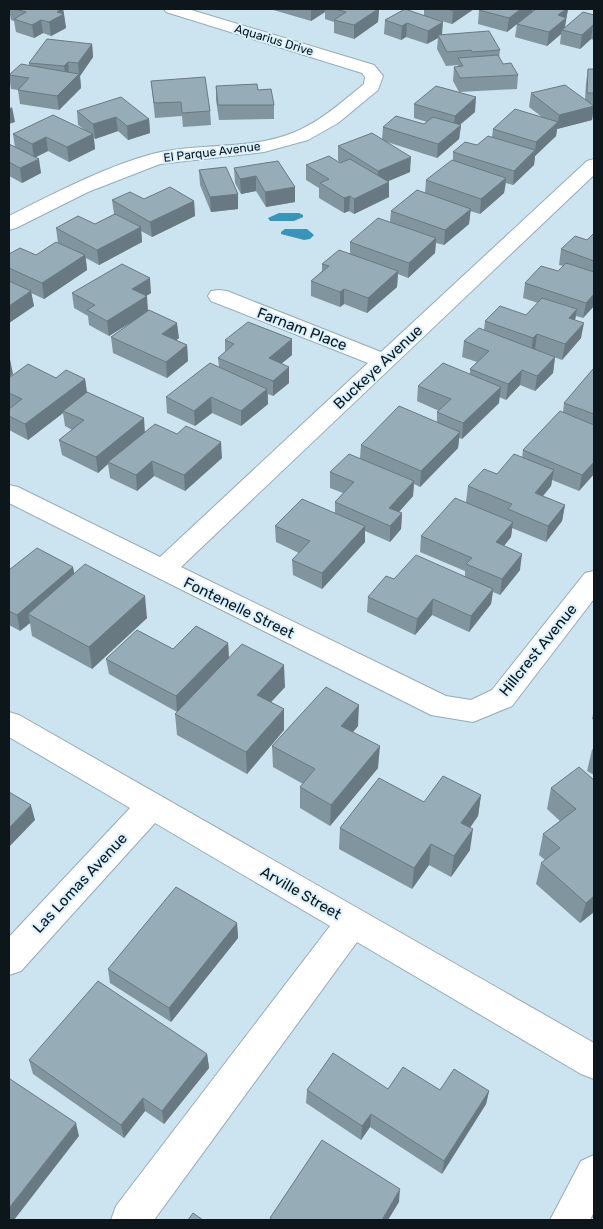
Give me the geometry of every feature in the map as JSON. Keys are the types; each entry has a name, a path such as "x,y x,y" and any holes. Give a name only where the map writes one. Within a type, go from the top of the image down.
{"street":[{"name":"Aquarius Drive","path":"172,9 368,69 374,76"},
{"name":"El Parque Avenue","path":"9,224 81,188 157,158 264,146 301,136 339,114 372,86 374,76"},
{"name":"Buckeye Avenue","path":"162,570 594,165"},
{"name":"Farnam Place","path":"219,296 385,362"},
{"name":"Fontenelle Street","path":"9,493 441,707 473,710"},
{"name":"Hillcrest Avenue","path":"473,710 502,698 594,580"},
{"name":"Arville Street","path":"9,723 594,1062"},
{"name":"Las Lomas Avenue","path":"9,960 152,806"},
{"path":"130,1220 352,923"},
{"path":"569,1220 594,1174"}],"water":[{"path":"279,213 299,213 303,217 294,221 270,221 268,218"},
{"path":"285,229 307,229 314,235 310,239 304,240 281,234"}],"building":[{"path":"15,9 62,9 57,12 64,14 49,22 41,20 32,25 14,19 26,12"},
{"path":"335,9 378,9 354,25 334,20 346,12"},
{"path":"405,9 443,22 428,31 407,23 402,26 385,20"},
{"path":"521,9 509,18 479,10"},
{"path":"536,9 566,9 558,15 566,18 549,32 517,24"},
{"path":"583,12 594,15 594,26 582,35 562,30"},
{"path":"489,31 500,50 447,52 438,35"},
{"path":"47,39 92,44 78,63 68,62 64,66 29,63"},
{"path":"498,55 503,64 511,63 518,75 460,78 454,67 463,66 458,58"},
{"path":"21,64 79,74 57,96 18,90 29,78 9,75"},
{"path":"588,69 594,69 594,93 587,93"},
{"path":"205,77 210,111 182,113 181,102 154,103 151,81"},
{"path":"257,84 258,90 271,89 274,105 218,105 216,86"},
{"path":"565,85 594,106 559,115 531,93"},
{"path":"436,86 476,97 455,116 414,104"},
{"path":"121,97 149,119 127,126 116,117 93,124 77,111"},
{"path":"515,109 558,122 536,142 493,129"},
{"path":"53,115 93,134 67,147 46,137 32,144 13,134"},
{"path":"396,116 424,124 433,117 461,125 438,144 383,127"},
{"path":"372,133 411,157 378,171 338,146"},
{"path":"488,136 535,150 514,171 453,152 465,142 477,145"},
{"path":"9,144 39,159 20,168 9,162"},
{"path":"329,156 340,163 350,159 389,182 354,199 350,196 344,198 320,183 329,179 306,165"},
{"path":"452,160 506,178 481,199 426,180"},
{"path":"278,161 295,187 265,192 256,176 240,179 234,168"},
{"path":"226,167 238,194 210,197 199,170"},
{"path":"170,187 194,201 150,222 112,200 130,192 144,199"},
{"path":"417,190 471,209 445,230 391,211"},
{"path":"115,214 141,227 97,250 56,228 78,216 95,224"},
{"path":"378,218 436,238 409,263 350,242"},
{"path":"594,233 594,261 561,249 575,236 587,240"},
{"path":"56,242 85,255 42,283 9,268 9,254 20,248 36,255"},
{"path":"339,250 398,271 368,298 344,289 340,292 311,281 329,266 322,264"},
{"path":"566,263 594,272 594,294 586,303 525,283 541,266 558,271"},
{"path":"122,264 150,278 132,289 147,296 107,321 87,310 95,305 72,293"},
{"path":"9,281 31,291 9,306"},
{"path":"542,298 577,309 569,318 584,323 565,344 537,334 533,338 485,321 500,306 526,315"},
{"path":"149,310 177,323 162,334 187,345 166,362 111,337"},
{"path":"248,322 292,339 269,358 289,367 273,381 218,358 234,344 225,340"},
{"path":"479,328 555,357 537,376 522,370 508,384 470,369 489,351 464,341"},
{"path":"210,363 267,389 241,411 211,397 194,411 166,397"},
{"path":"443,363 501,387 463,423 437,412 451,399 418,386"},
{"path":"28,364 56,378 66,370 85,379 25,424 9,416 9,409 22,399 9,393 9,378"},
{"path":"594,369 594,414 564,403"},
{"path":"87,392 144,418 96,457 59,440 84,420 63,411"},
{"path":"399,406 460,432 421,471 361,445"},
{"path":"560,411 594,425 594,462 582,475 523,450"},
{"path":"155,424 177,434 186,426 221,442 184,475 152,461 136,475 108,462"},
{"path":"349,454 414,481 389,508 402,513 390,526 335,502 354,482 330,472"},
{"path":"514,454 554,470 535,493 565,505 548,526 508,509 512,504 468,486 484,469 497,474"},
{"path":"455,498 513,522 496,542 522,554 502,579 466,564 472,558 421,536"},
{"path":"302,499 365,526 322,573 292,560 310,541 275,526"},
{"path":"37,548 73,567 17,615 9,611 9,570"},
{"path":"416,555 493,589 471,616 433,599 417,619 368,597 386,576 394,579"},
{"path":"85,564 145,596 89,647 28,614"},
{"path":"196,626 228,643 176,696 106,659 137,630 173,649"},
{"path":"242,644 284,665 257,695 284,709 246,752 175,714"},
{"path":"326,687 359,705 341,726 380,746 331,805 300,787 315,769 272,746"},
{"path":"579,767 594,780 594,896 586,903 541,863 560,848 543,834 576,809 551,788"},
{"path":"443,776 481,795 461,823 473,829 454,856 431,844 414,868 340,828 379,778 424,802"},
{"path":"9,792 31,805 9,828"},
{"path":"176,887 237,923 169,1008 108,969"},
{"path":"98,981 207,1054 162,1111 143,1098 121,1125 29,1060"},
{"path":"333,1053 388,1089 403,1067 440,1090 454,1069 489,1091 444,1161 371,1114 362,1126 307,1090"},
{"path":"9,1080 76,1123 9,1208"},
{"path":"322,1140 400,1189 382,1220 273,1220 270,1218"},
{"path":"193,1213 203,1220 188,1220"}]}
